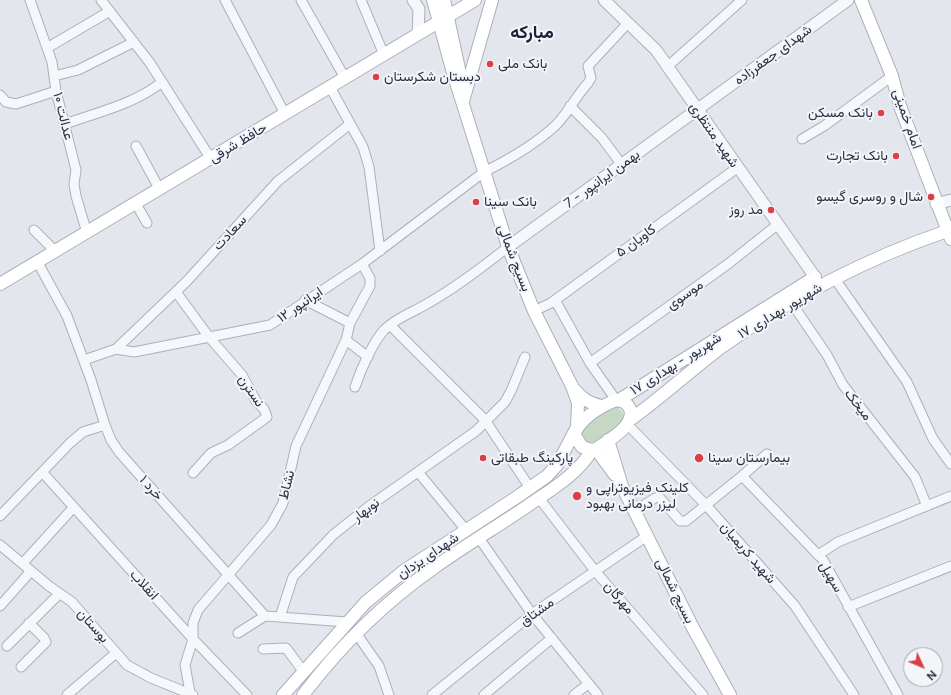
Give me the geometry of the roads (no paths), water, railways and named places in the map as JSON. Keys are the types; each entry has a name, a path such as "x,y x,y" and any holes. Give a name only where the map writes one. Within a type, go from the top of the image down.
{"main road":[{"path":"434,0 444,19"},
{"path":"444,0 444,19"},
{"name":"حافظ شرقی","path":"0,284 38,263 475,0"},
{"path":"462,101 492,0"},
{"name":"امام خمینی","path":"860,0 892,76 900,106 936,204 950,233"},
{"name":"بسیج شمالی","path":"444,19 460,69 462,101 508,247 534,311 572,386 578,403 577,427"},
{"name":"۱۷ شهریور بهداری","path":"608,440 723,347 791,302 835,279 913,242 950,233"},
{"name":"۱۷ شهریور - بهداری","path":"577,427 601,406 617,400 637,388 815,277"},
{"name":"بسیج شمالی","path":"572,386 581,398 589,403 601,406"},
{"path":"637,388 634,398 635,402 638,405 648,408"},
{"path":"617,400 628,404 631,413 629,422"},
{"path":"577,427 574,434 577,442 582,447 594,449"},
{"name":"شهدای یزدان","path":"283,695 366,602 405,570 530,488 558,465 577,427"},
{"name":"بسیج شمالی","path":"608,440 622,486 693,628 730,695"},
{"name":"شهدای یزدان","path":"303,695 356,633 415,582 539,498 577,470 586,461 594,449 608,440"},
{"name":"بسیج شمالی","path":"594,449 622,486"},
{"path":"431,553 429,559 437,566"},
{"path":"405,570 414,574 415,582"}],"street":[{"name":"عدالت ۱۰","path":"30,0 47,48 54,76 56,91 76,170 74,184 86,234"},
{"path":"101,0 134,42 162,82 211,159"},
{"path":"225,0 285,114"},
{"path":"301,0 345,78"},
{"path":"361,0 384,55"},
{"path":"418,34 416,5 434,0"},
{"name":"شهید منتظری","path":"604,0 627,24 656,50 737,168 815,277"},
{"path":"667,67 742,0"},
{"name":"شهدای جعفرزاده","path":"697,110 848,0"},
{"path":"47,48 110,11"},
{"name":"ایرانپور ۱۲","path":"84,360 116,349 134,352 270,325 305,300 362,264 484,172 503,162 548,132 557,124 591,78 588,66 627,24"},
{"path":"54,76 78,70 134,42"},
{"path":"802,139 824,126 892,76"},
{"path":"65,124 135,99 150,92 162,82"},
{"path":"330,87 363,147 368,167 380,251"},
{"path":"0,95 6,102 16,104 56,91"},
{"path":"570,106 602,138 622,165"},
{"name":"بهمن ایرانپور - 7","path":"508,247 697,110"},
{"name":"سعادت","path":"116,349 176,292 278,181 350,124"},
{"path":"136,146 160,190"},
{"name":"کاویان ۵","path":"534,311 555,300 737,168"},
{"path":"936,204 951,200"},
{"path":"136,204 147,223"},
{"name":"موسوی","path":"590,362 728,264 777,225"},
{"path":"34,230 56,252"},
{"path":"355,387 368,357 383,331 390,325 472,276 508,247"},
{"name":"خرد ۱","path":"38,263 67,316 84,360 111,440 119,452 265,616"},
{"name":"نشاط","path":"191,694 185,665 193,639 193,623 198,610 271,525 283,503 296,446 346,340 350,323 370,286 370,278 362,264"},
{"path":"835,279 907,382 933,440 951,464"},
{"name":"نسترن","path":"176,292 209,337 242,375 256,401 264,409 267,417 228,445 211,453 193,473"},
{"path":"305,300 350,323"},
{"path":"555,300 590,362 617,400"},
{"name":"میخک","path":"791,302 827,355 843,385 915,477 927,506"},
{"path":"390,325 485,420 530,488"},
{"path":"346,340 368,357"},
{"name":"نوبهار","path":"280,617 293,577 333,535 476,431 485,420 505,402 525,357"},
{"name":"شهید کریمیان","path":"629,422 706,505 795,606 854,695"},
{"path":"0,516 43,473 70,443 83,432 105,425"},
{"path":"635,512 655,498 659,497 680,521 686,521 767,454"},
{"path":"418,472 466,530"},
{"name":"انقلاب","path":"43,473 73,508 193,639 247,695"},
{"name":"سهیل","path":"742,476 823,560 898,695"},
{"path":"818,555 838,542 951,496"},
{"name":"مهرگان","path":"539,498 595,571 703,695"},
{"path":"23,564 73,508"},
{"name":"مشتاق","path":"432,695 532,614 647,536"},
{"path":"479,538 532,614 598,695"},
{"name":"بوستان","path":"0,545 59,594 72,602 127,665 151,678 191,694"},
{"path":"848,607 951,566"},
{"path":"0,606 31,571"},
{"path":"7,646 59,594"},
{"path":"238,634 265,616 347,622"},
{"path":"21,667 46,642 44,638 29,624"},
{"path":"356,633 379,666 389,695"},
{"path":"484,695 552,638"},
{"path":"263,649 286,648 303,671"},
{"path":"67,695 116,653"},
{"path":"574,695 588,684"}],"place":[{"name":"بانک ملی","path":"490,64"},
{"name":"دبستان شکرستان","path":"376,77"},
{"name":"بانک مسکن","path":"881,113"},
{"name":"بانک تجارت","path":"896,156"},
{"name":"شال و روسری گیسو","path":"931,197"},
{"name":"بانک سینا","path":"476,202"},
{"name":"مد روز","path":"771,210"},
{"name":"پارکینگ طبقاتی","path":"483,458"},
{"name":"بیمارستان سینا","path":"699,458"},
{"name":"کلینک فیزیوتراپی و لیزر درمانی بهبود","path":"577,496"}],"district":[{"name":"مبارکه","path":"532,33"}]}
